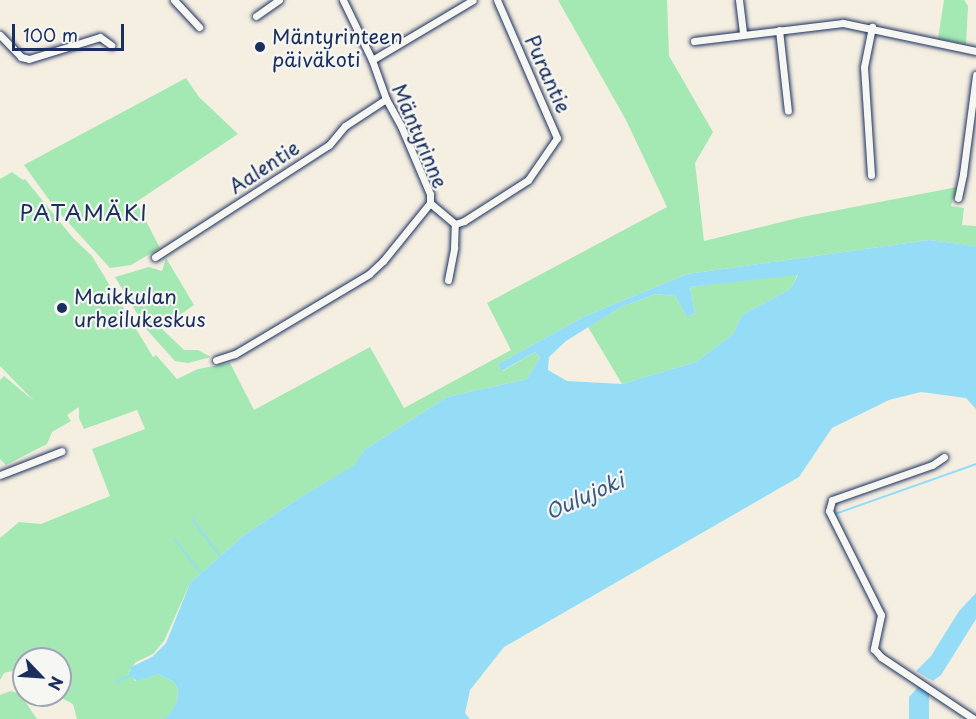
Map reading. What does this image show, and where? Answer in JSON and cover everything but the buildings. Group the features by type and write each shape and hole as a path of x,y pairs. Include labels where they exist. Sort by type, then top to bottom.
{"street":[{"path":"174,0 199,27"},
{"path":"256,16 279,0"},
{"name":"Mäntyrinne","path":"216,360 235,354 369,274 383,261 429,203 430,194 401,126 386,99 372,60 343,0"},
{"path":"372,60 473,0"},
{"name":"Purantie","path":"455,224 528,180 557,138 497,0"},
{"path":"739,0 743,34"},
{"path":"694,40 843,23 872,27 976,51"},
{"path":"871,175 864,67 872,27"},
{"path":"779,30 788,111"},
{"path":"0,35 21,57 29,59 100,37 111,45"},
{"path":"958,198 976,75"},
{"name":"Aalentie","path":"155,257 329,145 345,126 386,99"},
{"path":"429,203 455,224 454,248 448,280"},
{"path":"0,475 62,452"},
{"path":"944,457 932,465 829,503 828,511 881,615 874,649 881,657 971,716"}],"green space":[{"path":"558,0 667,0 669,56 713,132 695,163 704,241 802,217 957,187 951,206 964,208 962,225 976,226 976,246 929,240 687,274 585,316 498,364 503,371 535,352 540,357 527,379 447,397 364,450 356,465 299,498 244,535 190,583 164,641 153,654 136,662 129,671 135,681 158,674 174,682 178,690 177,701 171,714 164,719 77,719 72,703 72,647 12,647 12,671 4,673 0,680 0,538 19,522 41,524 110,496 92,449 145,429 137,410 84,429 79,418 79,407 67,415 71,421 52,432 47,444 6,465 0,459 0,380 4,376 34,401 0,366 0,179 12,172 23,180 25,179 73,238 92,256 153,357 156,355 177,379 198,369 230,363 254,410 370,347 404,408 511,350 487,303 667,207 626,120"},
{"path":"944,0 964,0 968,6 966,44 938,39"},
{"path":"186,78 199,97 238,134 136,202 160,248 131,265 110,268 55,208 24,165"},
{"path":"166,258 194,305 161,328 184,350 198,350 211,357 188,363 175,361 147,330 115,277 149,267 162,271"},
{"path":"798,274 790,289 742,315 733,334 696,362 622,384 588,327 621,307 656,294 675,296 687,317 695,313 690,287"},
{"path":"12,691 12,707 29,707 37,719 0,719 0,695"}],"water":[{"name":"Oulujoki","path":"929,240 976,246 976,409 966,398 921,392 889,400 832,428 799,477 504,647 470,690 465,713 470,719 164,719 171,713 177,701 178,690 174,682 158,674 137,681 129,675 131,667 152,657 166,643 190,583 244,535 299,498 355,465 364,450 447,397 527,379 540,357 535,352 502,371 498,364 585,316 687,274","holes":["798,275 790,289 742,315 733,334 696,362 622,384 567,381 548,370 549,357 566,341 621,307 656,294 675,296 687,317 695,313 690,287"]},
{"path":"976,593 976,619 941,675 933,681 916,671 931,656 959,611"},
{"path":"919,686 929,691 929,719 909,719 909,697"}],"waterway":[{"path":"835,514 976,464"},
{"path":"192,519 220,556"},
{"path":"175,540 201,573"},
{"path":"117,681 130,676"}],"place":[{"name":"Mäntyrinteen päiväkoti","path":"260,47"},
{"name":"Maikkulan urheilukeskus","path":"62,308"}],"district":[{"name":"PATAMÄKI","path":"84,212"}]}
